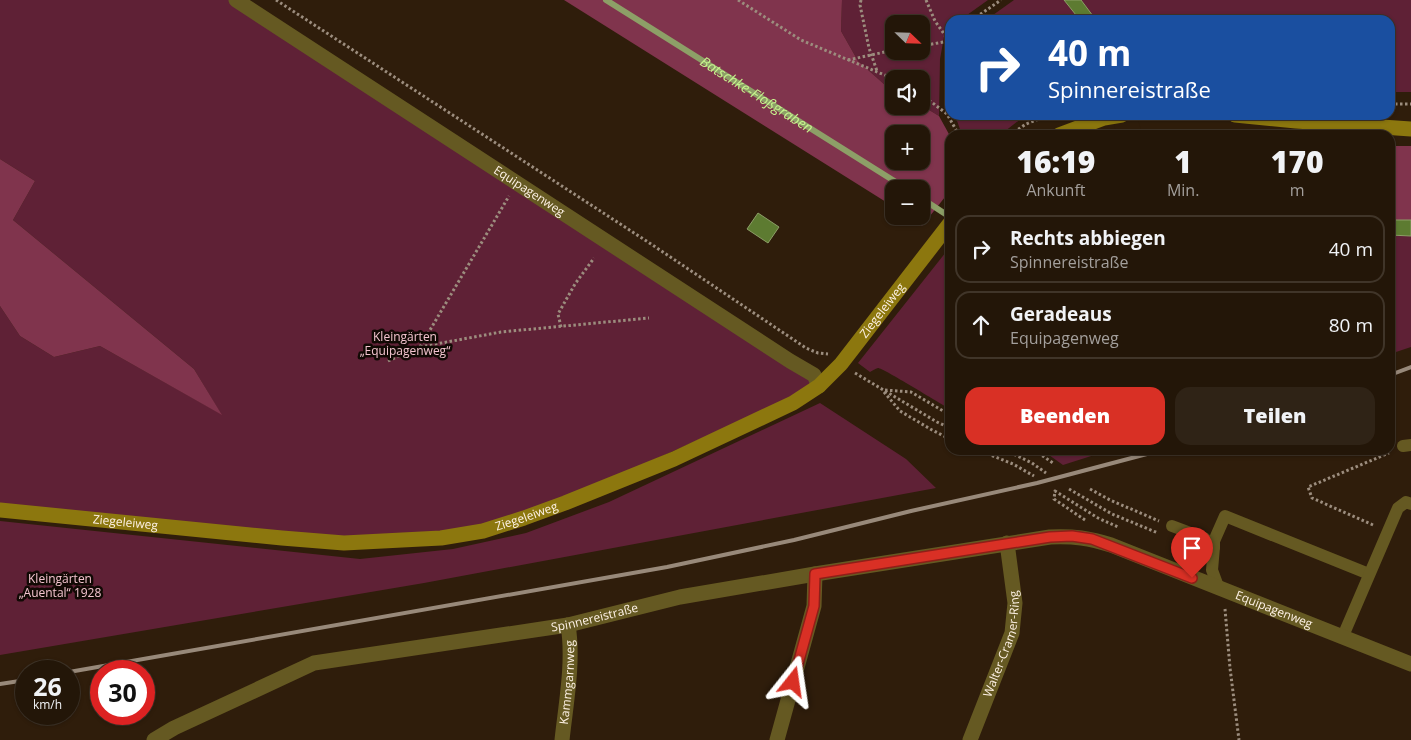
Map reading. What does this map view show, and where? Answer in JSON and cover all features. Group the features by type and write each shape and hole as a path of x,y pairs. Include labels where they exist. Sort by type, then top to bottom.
{"main road":[{"path":"1072,130 1099,120"},
{"path":"1293,120 1411,128"},
{"name":"Ziegeleiweg","path":"0,510 282,538 344,542 441,538 483,531 565,503 674,459 793,403 819,386 841,364 945,229"}],"street":[{"name":"Equipagenweg","path":"236,0 814,375 819,386"},
{"name":"Equipagenweg","path":"1050,537 1072,536 1092,539 1222,596 1343,636 1411,664"},
{"name":"Spinnereistraße","path":"154,740 174,728 314,663 568,624 680,597 1050,537"},
{"name":"Walter-Cramer-Ring","path":"970,740 1012,633 1015,603 1007,543"},
{"path":"777,740 814,606 815,574"},
{"name":"Kammgarnweg","path":"562,740 570,658 568,624"}],"lane":[{"path":"1343,636 1398,508 1406,502 1411,504"},
{"path":"1222,596 1212,570 1214,541 1225,516 1370,574"},
{"path":"1169,531 1204,538 1214,547"}],"path":[{"path":"276,0 651,244 806,348 818,353 827,354"},
{"path":"738,0 801,40 885,75"},
{"path":"860,0 871,54 877,72"},
{"path":"926,0 935,21 945,35"},
{"path":"979,15 1001,0"},
{"path":"930,44 945,41"},
{"path":"847,60 885,52"},
{"path":"930,101 945,113"},
{"path":"1395,104 1411,104"},
{"path":"1017,130 1036,120"},
{"path":"420,347 518,183"},
{"path":"561,327 558,314 575,284 594,258"},
{"path":"388,361 420,347 501,332 649,318"},
{"path":"852,371 945,426"},
{"path":"882,389 911,392 945,412"},
{"path":"882,389 900,411 945,436"},
{"path":"1395,451 1407,446"},
{"path":"990,455 1013,464 1034,476"},
{"path":"1016,455 1046,473"},
{"path":"1041,455 1053,463"},
{"path":"1385,455 1308,486 1312,498 1388,532"},
{"path":"1069,489 1102,510 1169,531"},
{"path":"1090,489 1169,531"},
{"path":"1075,513 1054,499 1055,491 1098,518 1126,530"},
{"path":"1222,596 1239,740"}],"green space":[{"name":"Kleingärten „Equipagenweg“","path":"0,0 236,0 819,386 524,518 401,541 0,510 0,306 20,336 54,357 100,346 221,414 194,369 13,220 35,181 0,159"},
{"path":"842,0 988,0 967,15 945,15 945,36 940,59 939,116 930,110 930,70 885,70 885,85 858,61 841,31"},
{"path":"1014,0 1064,0 1076,15 993,15"},
{"path":"1081,0 1411,0 1411,92 1395,92 1395,15 1092,15"},
{"path":"957,120 1019,120 1006,130 960,130"},
{"path":"1395,235 1411,236 1411,347 1395,352"},
{"path":"945,253 945,406 878,368 870,372 858,363"},
{"name":"Kleingärten „Auental“ 1928","path":"820,403 906,459 936,488 424,583 0,655 0,521 360,559 453,549 526,533 609,502"},
{"path":"1049,455 1094,455 1063,465"}],"shaded area":[{"path":"564,0 842,0 841,31 858,61 885,85 885,115 930,115 930,110 939,116 947,130 945,130 945,197 930,216 930,180 885,180 885,201"},
{"path":"1064,0 1081,0 1092,15 1076,15"},
{"path":"1115,120 1136,120 1140,130 1118,130"},
{"path":"1395,146 1411,146 1411,220 1395,220"},
{"path":"0,159 35,181 13,220 194,369 222,415 100,346 54,357 20,336 0,306"},
{"path":"758,213 779,227 768,243 747,229"},
{"path":"1395,220 1411,220 1411,236 1395,235"}],"pier":[{"path":"1113,120 1138,120 1141,129 1135,130 1115,130"}],"waterway":[{"name":"Batschke‐Floßgraben","path":"606,0 893,180"},
{"name":"Batschke‐Floßgraben","path":"930,204 945,214"}],"railway":[{"path":"1395,373 1411,367"},
{"path":"80,670 667,567 794,540 911,511 1037,483 1143,455"},
{"path":"0,684 15,682"}],"route":[{"path":"793,682 814,606 815,574 1050,537 1072,536 1092,539 1192,578"}]}
